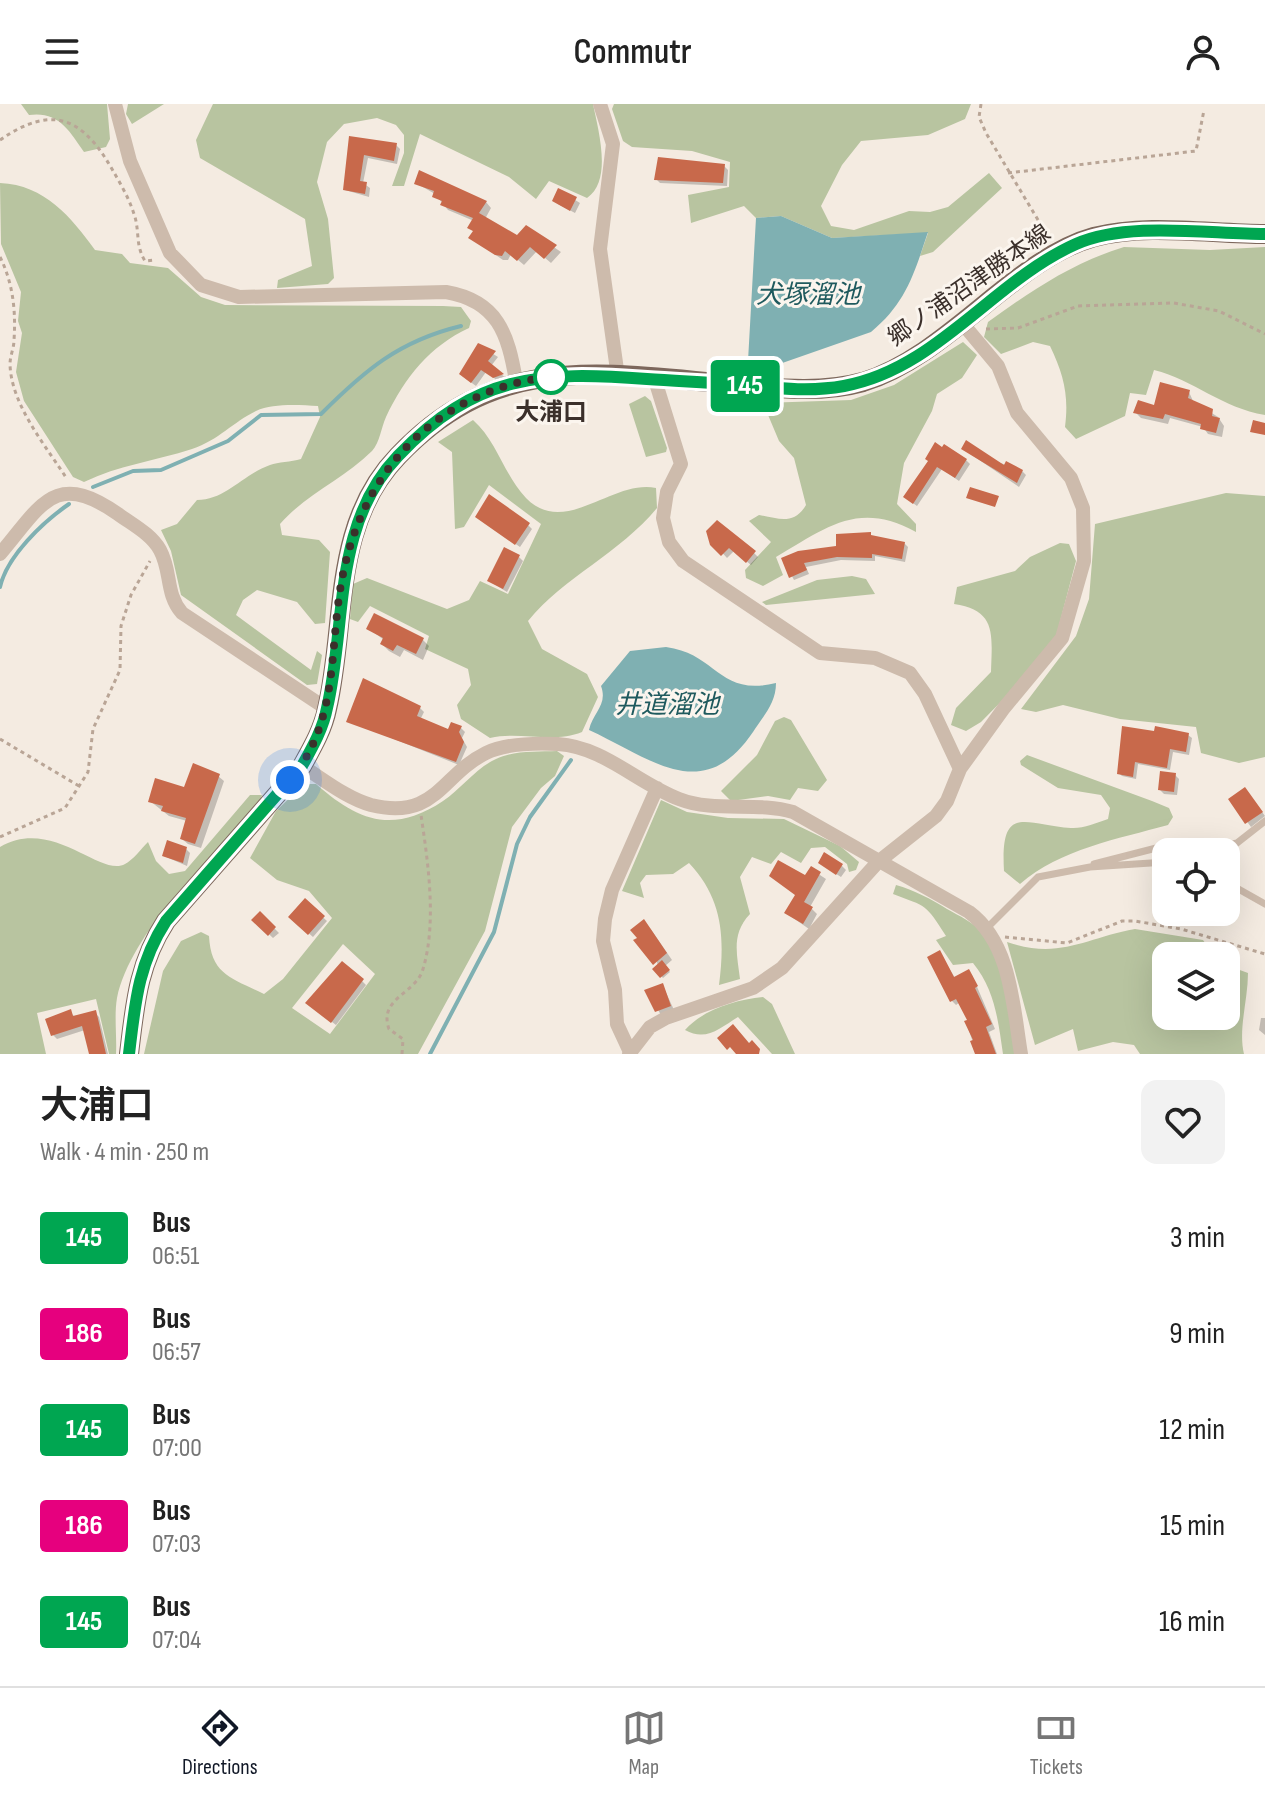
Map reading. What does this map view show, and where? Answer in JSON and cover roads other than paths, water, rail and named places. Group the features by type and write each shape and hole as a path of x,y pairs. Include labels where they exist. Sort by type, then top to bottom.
{"main road":[{"name":"郷ノ浦沼津勝本線","path":"129,1054 143,961 154,940 166,921 302,766 327,709 344,566 373,489 395,458 423,431 455,407 516,381 573,374 775,389 843,386 886,373 963,324 1059,253 1094,237 1126,231 1265,234"}],"street":[{"path":"115,104 130,161 170,253 201,285 239,297 446,292 465,295 492,314 504,332 516,381"},
{"path":"600,104 613,144 600,249 618,377"},
{"path":"657,788 612,890 605,919 603,941 615,990 617,1024 629,1053 650,1027 666,1018 768,980 878,862 936,816 947,801 960,769 1004,708 1062,638 1079,590 1086,542 1083,508 1071,478 1025,425 998,366 963,324"},
{"path":"655,380 681,464 663,507 665,530 674,551 683,561 820,653 875,658 910,673 925,694 960,769"},
{"path":"0,554 41,506 54,496 75,492 88,495 152,538 158,547 173,602 182,613 327,709"},
{"path":"302,766 369,804 404,807 427,802 485,753 515,746 558,744 596,753 657,788 703,806 768,807 793,812 969,912 991,934 1006,974 1021,1054"}],"lane":[{"path":"991,934 1038,877 1090,867 1168,845 1215,848 1237,843 1265,821"},
{"path":"1090,867 1152,863"},
{"path":"1240,890 1265,904"}],"water":[{"name":"犬塚溜池","path":"781,216 832,238 928,232 901,299 871,332 768,368 748,361 756,218"},
{"name":"井道溜池","path":"666,647 697,658 729,680 757,686 776,683 772,703 753,732 734,754 715,767 696,772 676,770 655,763 589,730 603,698 601,686 630,651"}],"waterway":[{"path":"93,487 133,471 161,470 228,441 261,415 321,414 384,359 419,340 461,326"},
{"path":"0,587 10,563 27,541 69,504"},
{"path":"430,1054 494,932 517,844 530,817 571,760"}],"place":[{"name":"大浦口","path":"551,377"}]}
